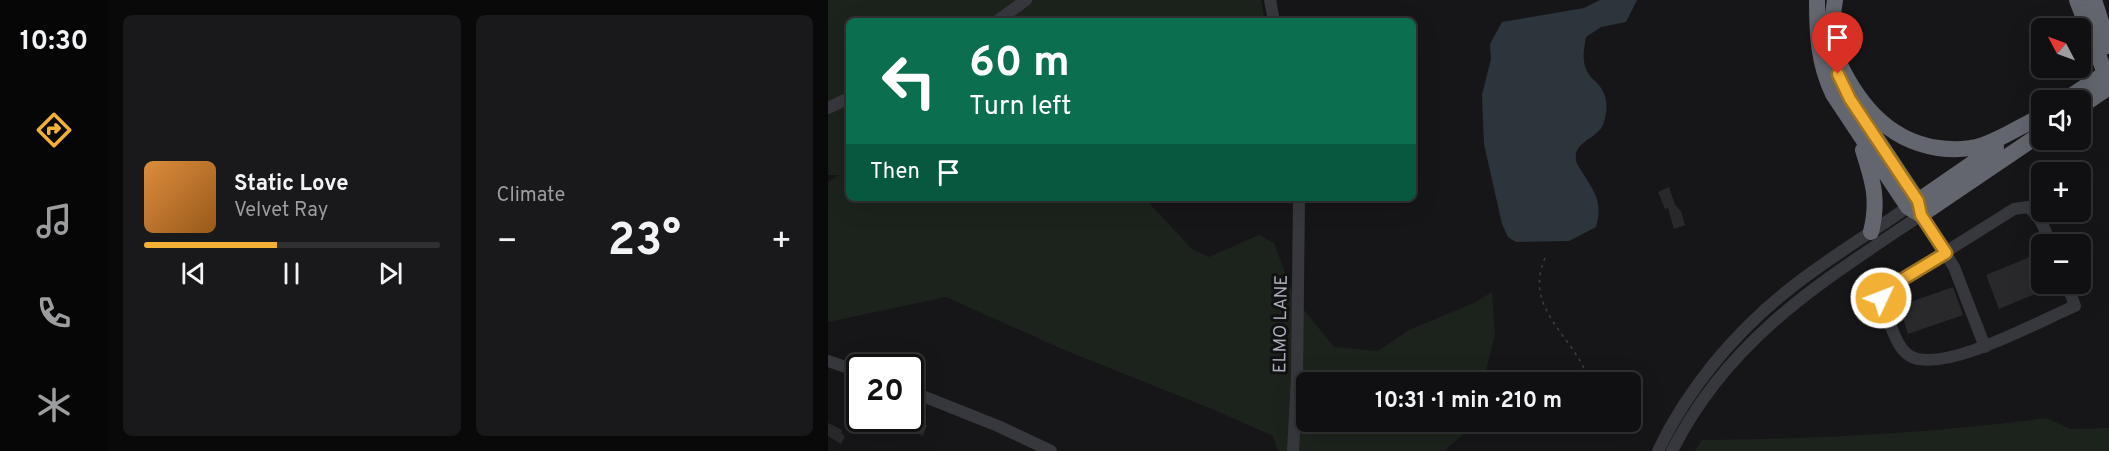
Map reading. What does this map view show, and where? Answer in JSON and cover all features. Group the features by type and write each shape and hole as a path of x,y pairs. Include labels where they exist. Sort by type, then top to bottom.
{"highway":[{"path":"1817,0 1817,34 1821,59 1830,87 1862,146 1875,189 1875,214 1871,232"},
{"path":"1835,0 1832,16 1838,74 1850,99 1916,208"},
{"path":"2077,0 2104,51"},
{"path":"2091,98 2109,86 2094,0"},
{"path":"1834,52 1848,82 1878,121 1900,135 1927,146 1953,150 1983,145 2031,121"},
{"path":"2080,90 2109,71"},
{"path":"1848,117 1916,208"},
{"path":"1916,208 2031,124"},
{"path":"1916,208 2031,140"}],"street":[{"path":"1001,18 1026,0"},
{"path":"1270,0 1273,18"},
{"path":"828,108 846,99"},
{"name":"ELMO LANE","path":"1293,451 1297,377 1299,201"},
{"path":"2046,234 2038,216 2028,207 2021,207 2005,214 1883,292 1881,298 1883,307 1900,345 1910,356 1927,360 1959,356 1985,347 2075,306 2071,294"},
{"path":"1658,451 1691,395 1742,332 1788,290 1871,232 1916,208"},
{"path":"1916,208 1960,279 1985,347"},
{"path":"1672,451 1708,394 1729,367 1769,324 1916,208"},
{"path":"828,361 846,367"},
{"path":"924,397 998,426 1051,451"}],"path":[{"path":"1545,258 1540,269 1538,284 1541,300 1550,317 1583,364 1586,372"}],"shaded area":[{"path":"828,0 1261,0 1264,18 846,18 846,201 1147,201 1192,249 1209,257 1259,235 1274,243 1295,299 1334,347 1378,351 1409,330 1474,303 1492,292 1495,335 1486,372 1296,372 1296,432 1466,432 1444,451 1278,451 1273,436 1067,351 946,297 828,322 828,182 839,175 828,175"},
{"path":"1600,0 1637,0 1626,22 1601,27 1586,37 1584,64 1603,92 1606,106 1602,128 1582,144 1576,153 1576,160 1598,204 1596,227 1569,241 1516,242 1508,237 1502,224 1484,144 1482,95 1491,59 1490,44 1502,22 1584,8"},
{"path":"2047,418 2070,429 2109,428 2109,451 1695,451 1702,440 1875,434 1961,428"}],"building":[{"path":"1669,187 1685,225 1674,229 1668,208 1665,209 1658,192"},
{"path":"2031,257 2031,294 2035,294 1999,309 1986,275"},
{"path":"1953,287 1963,315 1908,334 1899,306"},
{"path":"828,423 842,430 841,433 845,436 841,444 828,436"},
{"path":"924,424 927,425 923,436 914,432 924,432"}],"route":[{"path":"1838,74 1850,99 1918,201 1921,215 1946,253 1888,288 1883,292 1881,298"}]}
